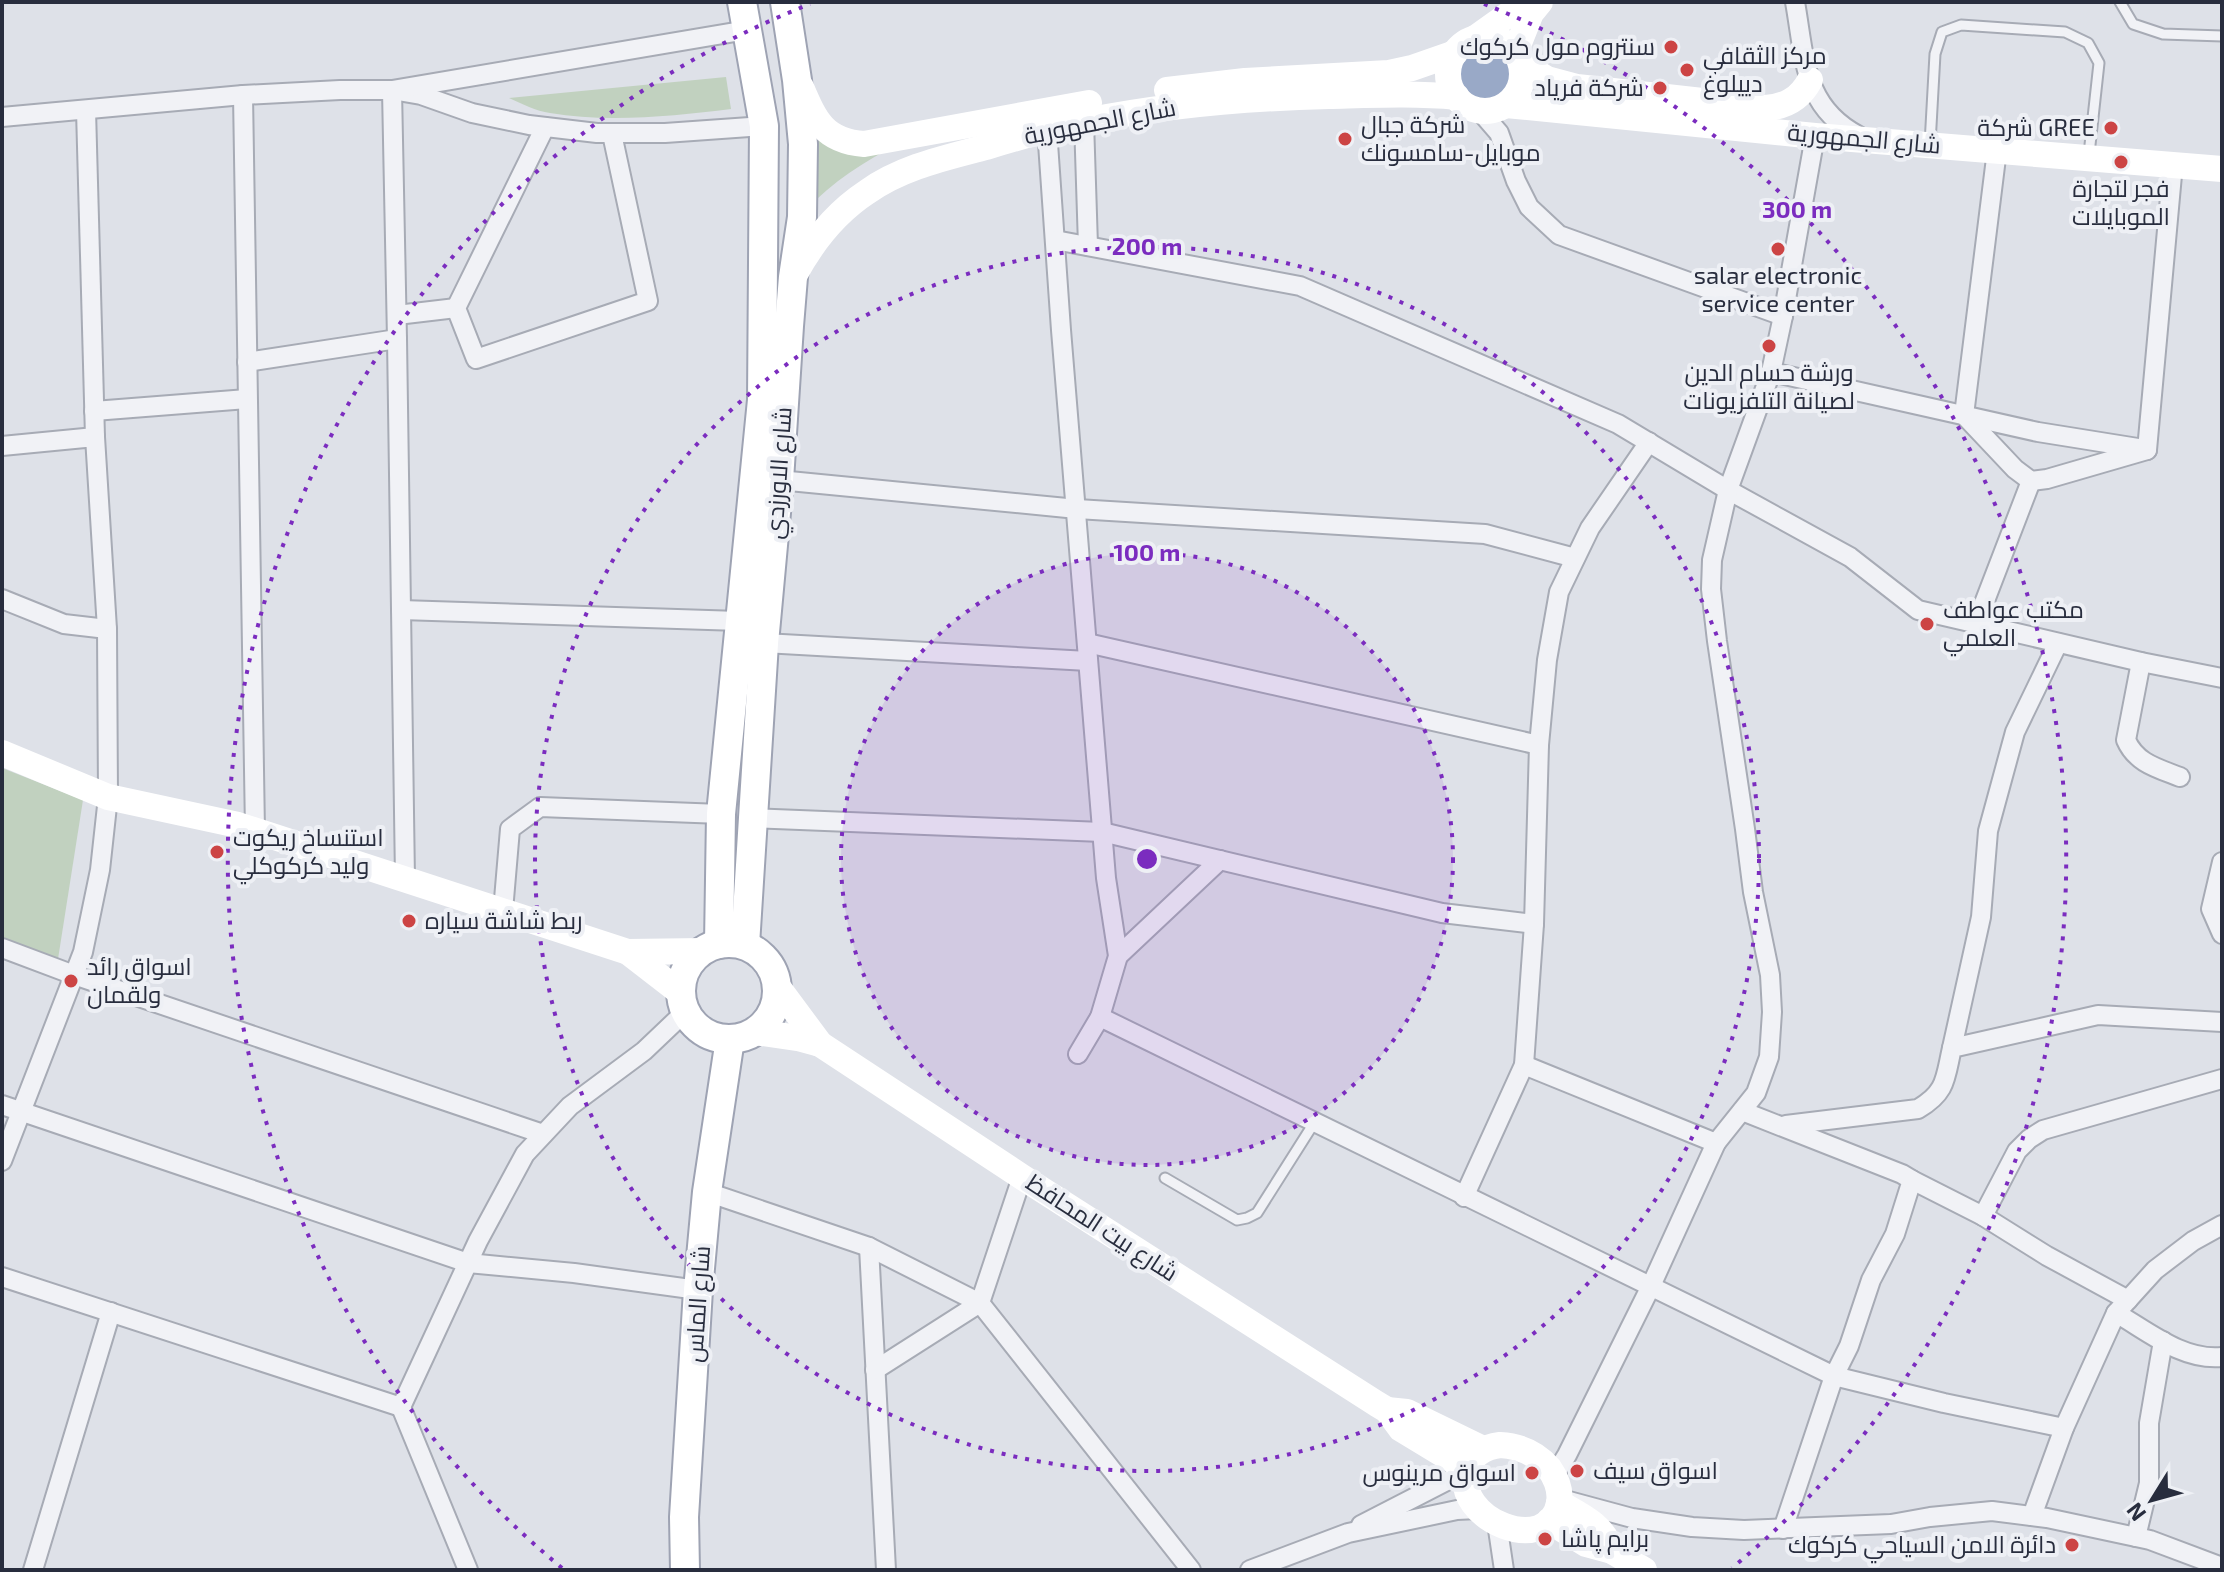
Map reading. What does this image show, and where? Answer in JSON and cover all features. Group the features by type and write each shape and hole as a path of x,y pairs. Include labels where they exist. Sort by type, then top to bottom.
{"main road":[{"name":"شارع الاورزدي","path":"722,947 721,814 762,400 764,126 742,2"},
{"name":"شارع الاورزدي","path":"722,947 752,818 793,277 802,217 803,144 785,2"},
{"path":"722,947 757,952 767,961 777,986 773,1012 765,1023 742,1036 708,1035 699,1029 683,1002 684,973 695,957 722,947"},
{"name":"شارع الماس","path":"685,1570 684,1517 707,1192 742,1036"}],"street":[{"name":"شارع الجمهورية","path":"797,80 819,124 839,140 864,144 1163,91 1256,80 1389,73 1423,65 1465,46 1526,2"},
{"path":"1540,2 1531,13 1518,58 1522,75 1515,97 1506,105 1489,111 1463,104 1451,87 1450,63 1465,46 1486,38 1507,45 1518,58 1533,73 1562,84 1765,108 1786,105 1796,99 1810,80"},
{"path":"1795,2 1810,80 1823,108 1833,120 1874,141"},
{"path":"2,117 243,95 392,90 747,30"},
{"path":"392,90 421,95 472,113 545,127 612,134 764,126"},
{"path":"392,90 405,879"},
{"name":"شارع الجمهورية","path":"793,277 825,228 867,192 890,178 916,167 1047,129 1164,108 1263,99 1383,94 1457,97"},
{"path":"243,95 255,831"},
{"name":"شارع الجمهورية","path":"1506,105 1815,136 2222,169"},
{"path":"2,1161 83,952 100,870 108,797 107,629 95,437 86,110"},
{"path":"1480,111 1499,133 1529,207 1559,235 1783,316"},
{"path":"1084,121 1088,246"},
{"path":"545,127 456,308 476,359 648,301 612,134"},
{"path":"1047,129 1102,832 1118,956 1100,1017 1078,1054"},
{"path":"1250,1570 1348,1533 1457,1510 1487,1516 1514,1529 1537,1528 1555,1500 1560,1468 1650,1288 1716,1143 1756,1093 1769,1057 1772,1012 1770,975 1753,892 1711,589 1712,560 1728,490 1771,372 1815,136"},
{"path":"1964,415 1997,150"},
{"path":"2147,450 2173,164"},
{"path":"1055,240 1300,286 1618,424 1728,490 1850,557 1918,610 2222,678"},
{"path":"397,315 456,308"},
{"path":"247,362 397,339"},
{"path":"1771,372 2038,432 2147,450"},
{"path":"94,411 247,399"},
{"path":"1964,415 2015,469 2031,481 2060,476 2147,450"},
{"path":"2,446 95,437"},
{"path":"1464,1197 1524,1065 1534,924 1539,745 1547,660 1559,592 1590,528 1649,442"},
{"path":"779,480 1077,509 1485,534 1575,558"},
{"path":"1976,624 2031,481"},
{"path":"2,599 64,624 107,629"},
{"path":"401,610 739,621"},
{"path":"764,643 1087,652 1539,745"},
{"path":"1781,1126 1918,1109 1937,1097 1943,1088 1981,917 1988,831 2015,732 2058,643"},
{"path":"2141,662 2126,740 2130,751 2143,762 2180,777"},
{"path":"2,753 108,797 255,831 628,952 722,947"},
{"path":"503,911 510,829 540,807 721,814"},
{"path":"752,818 1102,832 1442,913 1534,924"},
{"path":"1118,956 1220,860"},
{"path":"2222,862 2211,909 2222,934"},
{"path":"2,948 543,1134"},
{"path":"468,1570 401,1407 468,1263 525,1154 570,1106 644,1051 683,1002 628,952"},
{"name":"شارع بيت المحافظ","path":"777,986 820,1044"},
{"path":"1952,1048 2098,1015 2222,1022"},
{"path":"1100,1017 1834,1376 2064,1428"},
{"name":"شارع بيت المحافظ","path":"742,1036 798,1038 820,1044 1387,1410 1407,1412 1472,1463 1500,1445 1517,1447 1538,1458 1555,1500 1586,1544 1612,1551 1644,1570"},
{"path":"1524,1065 1716,1143"},
{"path":"1983,1216 2017,1151 2043,1130 2222,1079"},
{"path":"2,1105 468,1263 574,1273 698,1290"},
{"path":"1742,1111 1902,1174 1983,1216 2047,1256 2122,1306 2163,1341 2188,1355 2207,1359 2222,1357"},
{"path":"875,1370 980,1303 1022,1177"},
{"path":"1783,1529 1834,1376 1849,1346 1871,1280 1895,1234 1912,1180"},
{"path":"707,1192 869,1247 980,1303 1191,1570"},
{"path":"2032,1516 2064,1428 2122,1306 2155,1270 2193,1241 2222,1225"},
{"path":"869,1247 886,1570"},
{"path":"2,1277 401,1407"},
{"path":"33,1570 111,1312"},
{"path":"2136,1537 2149,1483 2149,1423 2163,1341"},
{"path":"1472,1463 1467,1488 1487,1516 1504,1570"},
{"path":"1348,1533 1472,1463"},
{"path":"1555,1500 1632,1518 1692,1527 1744,1530 1891,1524 1992,1511 2150,1540 2222,1567"}],"lane":[{"path":"2120,2 2133,24 2163,34 2222,36"},
{"path":"1930,145 1935,54 1942,32 1961,25 2065,32 2088,43 2099,63 2089,158"},
{"path":"1165,1178 1237,1220 1247,1218 1257,1213 1314,1123"}],"green space":[{"path":"726,77 731,109 687,114 594,118 540,111 509,98"},
{"path":"813,134 899,143 850,173 806,210"},
{"path":"2,768 83,800 58,959 2,937"}],"water":[{"path":"1484,47 1504,55 1512,75 1504,95 1484,103 1464,95 1456,75 1464,55"}],"place":[{"name":"سنتروم مول كركوك","path":"1671,47"},
{"name":"مركز الثقافي دييلوغ","path":"1687,70"},
{"name":"شركة فرياد","path":"1660,88"},
{"name":"شركة GREE","path":"2111,128"},
{"name":"شركة جبال موبايل-سامسونك","path":"1345,139"},
{"name":"فجر لتجارة الموبايلات","path":"2121,162"},
{"name":"salar electronic service center","path":"1778,249"},
{"name":"ورشة حسام الدين لصيانة التلفزيونات","path":"1769,346"},
{"name":"مكتب عواطف العلمي","path":"1927,624"},
{"name":"استنساخ ريكوت وليد كركوكلي","path":"217,852"},
{"name":"ربط شاشة سياره","path":"409,921"},
{"name":"اسواق رائد ولقمان","path":"71,981"},
{"name":"اسواق سيف","path":"1577,1471"},
{"name":"اسواق مرينوس","path":"1532,1473"},
{"name":"برایم پاشا","path":"1545,1539"},
{"name":"دائرة الامن السياحي كركوك","path":"2072,1545"}]}
